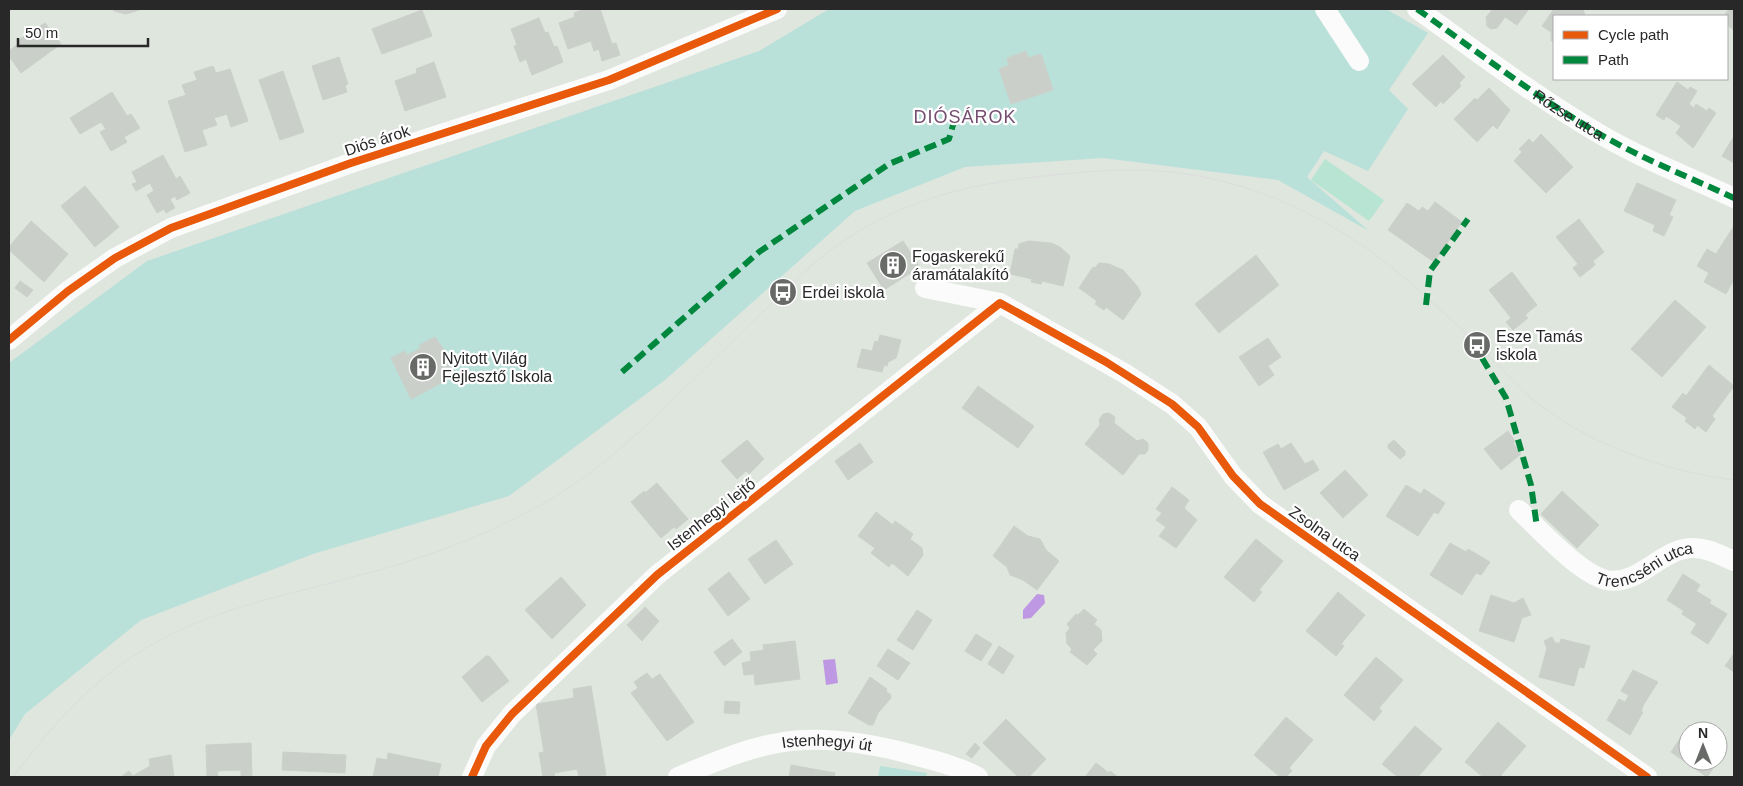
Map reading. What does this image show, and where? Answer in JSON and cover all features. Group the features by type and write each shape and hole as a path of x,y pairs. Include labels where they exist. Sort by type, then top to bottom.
{"street":[{"name":"Diós árok","path":"9,340 68,291 114,258 171,228 351,163 609,80 777,9"},
{"path":"1325,9 1359,61"},
{"name":"Rőzse utca","path":"1417,9 1541,97 1594,132 1734,198"},
{"name":"Zsolna utca","path":"925,288 1000,303 1106,362 1172,404 1198,428 1233,476 1260,504 1647,777"},
{"name":"Istenhegyi lejtő","path":"472,777 486,746 512,714 657,575 1000,303"},
{"name":"Trencséni utca","path":"1519,510 1580,566 1606,580 1630,578 1668,554 1691,548 1713,552 1734,561"},
{"name":"Istenhegyi út","path":"678,777 726,757 762,746 808,740 849,742 886,748 928,759 978,777"}],"shaded area":[{"path":"829,9 1386,9 1428,33 1389,90 1408,109 1368,171 1324,151 1307,177 1369,231 1278,180 1103,158 965,167 855,211 665,380 509,496 313,554 141,620 25,714 9,740 9,363 147,261 759,51"},
{"path":"1037,594 1044,595 1045,603 1031,618 1023,619 1023,610"},
{"path":"835,659 838,683 826,685 823,660"},
{"path":"880,766 927,773 926,777 878,777"}],"green space":[{"path":"1325,159 1384,200 1369,221 1311,180"}],"building":[{"path":"114,9 142,9 126,14 114,11"},
{"path":"585,9 600,9 612,44 616,43 620,55 602,61 599,49 594,51 591,41 568,49 559,23 575,17 574,13"},
{"path":"1493,9 1529,9 1517,25 1505,17 1497,28 1491,29 1487,26 1486,17"},
{"path":"1554,9 1583,9 1585,15 1553,15 1553,41 1551,41 1551,32 1542,26"},
{"path":"1729,9 1734,9 1734,30 1728,26 1728,15 1725,15"},
{"path":"422,10 432,36 382,54 372,29"},
{"path":"539,18 545,33 548,32 554,47 557,46 563,62 532,75 526,59 520,62 514,46 517,45 511,29"},
{"path":"45,23 61,44 21,73 9,56 9,51 19,43 17,41"},
{"path":"1026,51 1028,58 1041,54 1053,90 1011,104 999,69 1009,65 1007,58"},
{"path":"1443,55 1465,77 1459,83 1461,86 1443,104 1441,101 1436,107 1412,84"},
{"path":"339,57 348,84 345,85 347,92 323,100 312,66"},
{"path":"434,62 446,97 405,111 395,81 417,73 416,69"},
{"path":"213,66 216,73 230,69 248,121 231,127 227,114 214,118 217,125 202,130 207,145 185,152 168,101 186,95 182,85 197,80 194,72"},
{"path":"283,71 304,132 280,140 259,80"},
{"path":"1677,82 1688,90 1690,87 1697,91 1689,104 1694,108 1696,104 1707,111 1709,108 1716,113 1693,148 1676,133 1681,126 1666,116 1664,120 1656,115"},
{"path":"1489,88 1510,110 1497,129 1493,125 1477,142 1454,119 1475,98 1477,100"},
{"path":"112,92 127,116 131,114 140,128 124,137 127,142 111,151 100,132 106,129 101,122 80,134 70,118"},
{"path":"1541,134 1573,167 1546,193 1514,161 1522,152 1519,149 1529,139 1533,143"},
{"path":"1734,136 1734,163 1722,156"},
{"path":"163,155 176,179 180,176 190,193 177,200 175,196 170,199 175,208 166,213 164,209 157,213 147,195 154,191 150,183 136,191 132,184 137,182 132,172"},
{"path":"1637,183 1676,200 1669,215 1673,217 1664,236 1653,231 1655,225 1624,211"},
{"path":"85,186 119,227 95,247 61,206"},
{"path":"1435,202 1462,222 1434,262 1388,230 1407,203 1419,211 1422,207 1428,211"},
{"path":"1579,219 1604,252 1593,261 1595,265 1580,277 1573,268 1578,264 1556,237"},
{"path":"31,221 68,254 44,282 9,250 9,247"},
{"path":"1734,226 1734,279 1726,294 1704,282 1709,273 1697,266 1707,249 1716,254"},
{"name":"Fogaskerekű áramátalakító","path":"903,241 920,267 884,290 867,263"},
{"path":"1029,241 1051,243 1060,247 1070,256 1063,286 1042,281 1041,284 1031,282 1032,279 1010,274 1015,249 1018,249 1019,244"},
{"path":"1256,255 1279,285 1219,333 1195,304"},
{"path":"1099,263 1109,264 1123,270 1138,287 1141,294 1123,320 1106,307 1104,310 1095,304 1097,301 1079,288 1093,267 1095,268"},
{"path":"1512,272 1537,305 1525,315 1528,318 1513,330 1506,322 1511,318 1489,290"},
{"path":"20,281 33,290 27,297 15,288"},
{"path":"1675,300 1706,327 1662,377 1631,349"},
{"path":"880,335 901,340 896,358 888,362 887,366 884,365 882,372 857,367 862,349 872,351 875,341 878,342"},
{"name":"Nyitott Világ Fejlesztő Iskola","path":"435,337 451,360 448,362 453,372 443,377 445,381 411,399 391,358 405,351 407,355 421,348 419,345"},
{"path":"1268,338 1281,357 1268,366 1274,375 1259,386 1239,357"},
{"path":"1709,365 1734,386 1712,416 1715,419 1706,432 1697,425 1695,429 1685,421 1687,418 1672,407 1683,393 1686,396"},
{"path":"978,386 1034,426 1018,448 962,408"},
{"path":"1109,413 1115,417 1114,423 1137,441 1143,439 1148,443 1148,450 1145,454 1139,454 1123,475 1085,444 1100,425 1099,420 1103,414"},
{"path":"1508,431 1515,441 1513,443 1521,454 1501,470 1484,449"},
{"path":"747,440 764,459 749,474 746,471 737,479 721,461"},
{"path":"1394,440 1405,451 1405,455 1400,459 1388,448 1388,445"},
{"path":"860,443 873,462 848,480 835,461"},
{"path":"1291,443 1305,464 1313,460 1319,470 1284,490 1263,452 1278,444 1281,449"},
{"path":"1345,470 1368,495 1343,518 1320,493"},
{"path":"657,483 688,519 676,529 645,493"},
{"path":"1406,485 1421,494 1424,489 1445,503 1438,514 1434,512 1418,536 1386,516"},
{"path":"1172,487 1189,500 1184,508 1197,520 1176,548 1159,536 1166,527 1156,520 1162,513 1156,509"},
{"path":"644,491 674,527 661,538 631,502"},
{"path":"1562,491 1599,525 1577,548 1541,514"},
{"path":"876,512 893,525 895,521 913,534 910,539 922,548 923,555 908,576 892,563 889,567 871,553 875,548 858,536"},
{"path":"1014,526 1028,536 1040,539 1046,550 1059,561 1037,590 1023,580 1010,575 1007,567 993,556"},
{"path":"1256,539 1283,561 1259,590 1262,592 1254,602 1224,577"},
{"path":"776,540 793,564 765,584 748,559"},
{"path":"1450,543 1466,552 1468,549 1490,562 1481,575 1476,573 1462,595 1430,575"},
{"path":"729,572 750,599 728,616 708,589"},
{"path":"1683,574 1700,585 1684,611 1667,600"},
{"path":"561,577 586,605 552,639 525,610"},
{"path":"1696,591 1711,600 1697,624 1682,614"},
{"path":"1338,592 1365,615 1341,644 1344,646 1336,656 1306,631"},
{"path":"1491,595 1514,603 1523,598 1531,615 1522,618 1514,642 1479,631"},
{"path":"1709,603 1727,614 1708,644 1691,633"},
{"path":"645,607 659,621 642,641 627,625"},
{"path":"1084,609 1097,620 1094,624 1101,630 1102,641 1093,650 1097,654 1087,665 1070,652 1072,649 1067,644 1066,633 1070,628 1067,624 1076,614 1078,615"},
{"path":"917,610 932,620 913,650 897,640"},
{"path":"976,634 992,644 981,661 965,651"},
{"path":"1552,637 1555,643 1560,643 1561,639 1590,646 1584,668 1579,667 1574,686 1539,677 1547,648 1544,641"},
{"path":"732,639 742,652 724,666 714,652"},
{"path":"795,641 800,679 755,685 754,674 744,675 742,663 751,661 750,652 764,650 763,645"},
{"path":"999,646 1014,656 1003,674 988,664"},
{"path":"888,649 910,663 898,680 877,666"},
{"path":"1734,653 1734,672 1725,666"},
{"path":"486,656 489,656 509,681 482,702 462,677"},
{"path":"1376,657 1403,680 1379,708 1382,711 1374,721 1344,695"},
{"path":"1633,670 1658,682 1644,704 1621,691"},
{"path":"647,673 652,679 660,674 694,722 667,741 631,693 638,688 634,682"},
{"path":"870,677 887,689 886,692 890,694 891,698 878,713 873,725 869,725 848,713"},
{"path":"591,686 606,775 579,777 577,769 554,773 555,777 543,777 539,753 544,752 536,704 574,698 573,689"},
{"path":"1629,695 1644,704 1641,711 1643,712 1630,735 1607,720 1619,699 1625,702"},
{"path":"725,701 740,702 739,714 724,713"},
{"path":"1286,717 1313,740 1289,768 1292,771 1286,777 1280,777 1254,755"},
{"path":"1006,719 1046,759 1029,777 1018,777 983,743"},
{"path":"1498,722 1526,746 1501,775 1503,777 1483,777 1465,762"},
{"path":"1415,726 1442,749 1418,777 1398,777 1382,764"},
{"path":"1678,742 1678,757 1671,752"},
{"path":"251,743 252,777 241,777 241,770 217,771 218,777 207,777 206,745"},
{"path":"975,743 980,748 972,758 966,754"},
{"path":"283,752 346,755 345,773 282,770"},
{"path":"388,753 441,764 438,777 373,777 377,758 387,760"},
{"path":"171,755 174,777 121,777 129,771 133,776 150,766 149,759"},
{"path":"1096,763 1109,773 1110,771 1118,777 1085,777"},
{"path":"791,765 835,773 834,777 789,777"},
{"path":"1698,771 1711,771 1707,777"}],"tram line":[{"path":"13,777 45,736 81,698 120,665 141,651 164,638 211,617 259,602 380,570 426,555 494,529 537,507 579,481 618,451 804,272 831,250 859,231 887,216 916,204 977,186 1010,180 1102,171 1159,171 1193,175 1226,182 1259,192 1291,205 1322,220 1351,238 1406,279 1477,344 1526,393 1561,420 1608,445 1632,455 1683,470 1734,480"}],"marked path":[{"path":"1417,9 1526,87 1593,130 1645,158 1734,198"},
{"path":"622,372 759,252 889,164 949,139 955,118"},
{"path":"1426,305 1430,271 1468,219"},
{"path":"1482,358 1506,398 1531,485 1537,527"}],"cycle path":[{"path":"9,340 68,291 115,258 171,228 351,163 609,80 777,9"},
{"path":"472,777 486,746 512,714 657,575 1000,303 1106,362 1172,404 1198,427 1233,476 1260,504 1647,777"}],"place":[{"name":"Fogaskerekű áramátalakító","path":"893,265"},
{"name":"Erdei iskola","path":"783,292"},
{"name":"Esze Tamás iskola","path":"1477,345"},
{"name":"Nyitott Világ Fejlesztő Iskola","path":"423,367"}],"district":[{"name":"DIÓSÁROK","path":"965,117"}]}
